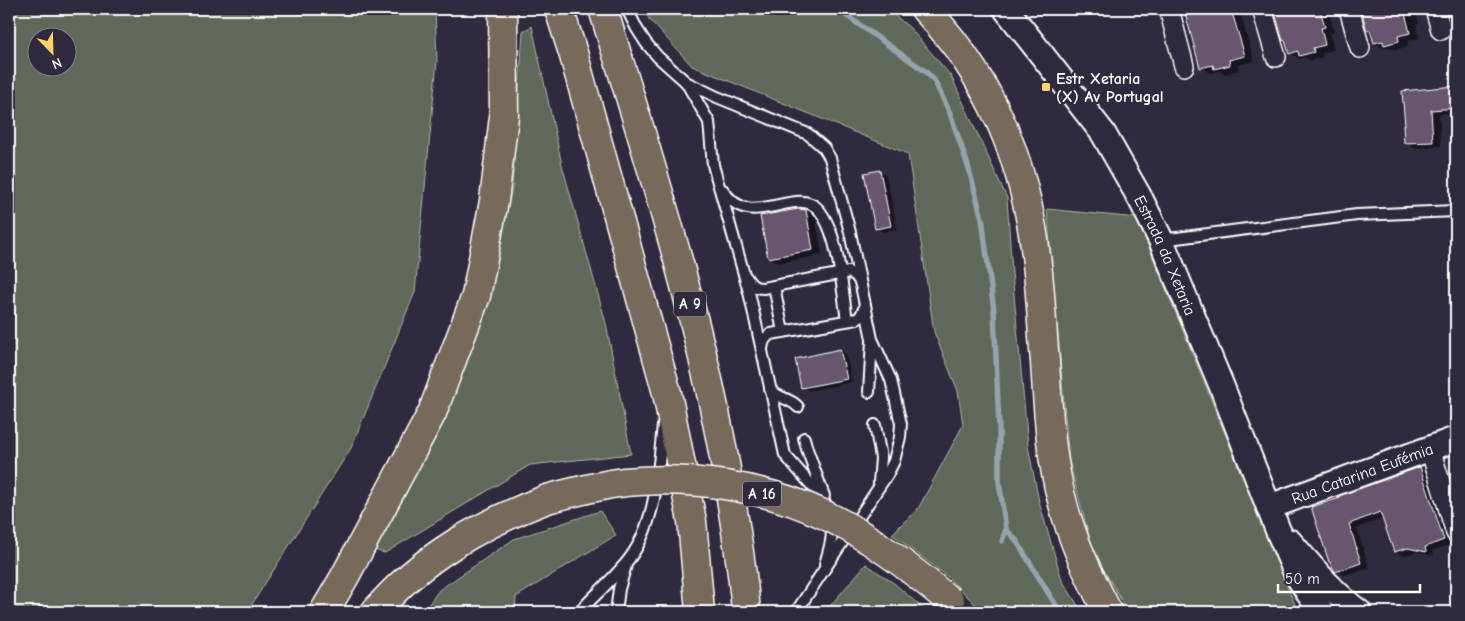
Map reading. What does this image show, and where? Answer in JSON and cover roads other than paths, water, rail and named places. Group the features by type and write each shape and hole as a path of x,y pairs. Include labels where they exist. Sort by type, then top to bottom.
{"highway":[{"path":"324,612 432,413 476,296 494,201 504,116 503,9"},
{"path":"559,9 574,56 667,392 692,521 700,612"},
{"name":"A 9","path":"603,9 663,206 707,371 736,528 746,612"},
{"path":"925,9 956,45 978,78 1013,148 1024,187 1037,263 1049,425 1062,503 1089,578 1108,612"},
{"name":"A 16","path":"375,612 408,578 439,554 473,532 509,514 547,499 584,489 625,482 659,481 707,482 746,489 785,500 824,515 858,533 892,555 956,607"}],"street":[{"name":"Estrada da Xetaria","path":"1006,9 1103,133 1141,200 1161,240 1297,575 1320,612"},
{"path":"1169,9 1184,66"},
{"path":"1262,9 1276,57"},
{"path":"1349,9 1360,48"},
{"path":"1436,9 1441,30"},
{"name":"Rua Catarina Eufémia","path":"1273,518 1430,449 1456,440"},
{"path":"1430,449 1456,532"},
{"name":"Estrada da Xetaria","path":"1273,518 1321,577 1359,612"}],"lane":[{"path":"627,9 646,43 658,57 686,82 717,97 808,134 824,148 833,168 850,232 872,339 891,380 901,424 900,437 894,461 878,489 820,579 796,612"},
{"path":"686,82 709,122 711,154 744,274 785,455 820,495 829,509"},
{"path":"720,184 730,199 752,209 802,200 814,205 824,218 829,229 840,274 847,320"},
{"path":"1161,240 1356,215 1456,211"},
{"path":"744,274 751,285 756,288 840,274 853,274 860,282"},
{"path":"774,286 783,332"},
{"path":"762,349 763,341 766,337 860,316 865,306"},
{"path":"869,392 872,339"},
{"path":"770,390 778,396 793,402 798,407"},
{"path":"616,612 619,589 627,562 643,534 657,489 667,392"},
{"path":"875,425 881,458 878,489"},
{"path":"804,438 829,509 832,529 831,543 820,579"},
{"path":"579,612 627,562"}],"waterway":[{"path":"837,9 925,71 934,80 950,113 968,166 982,218 994,311 999,428 999,482 1006,529 1002,541"},
{"path":"1006,529 1016,540 1060,612"}],"place":[{"name":"Estr Xetaria (X) Av Portugal","path":"1046,87"}]}
